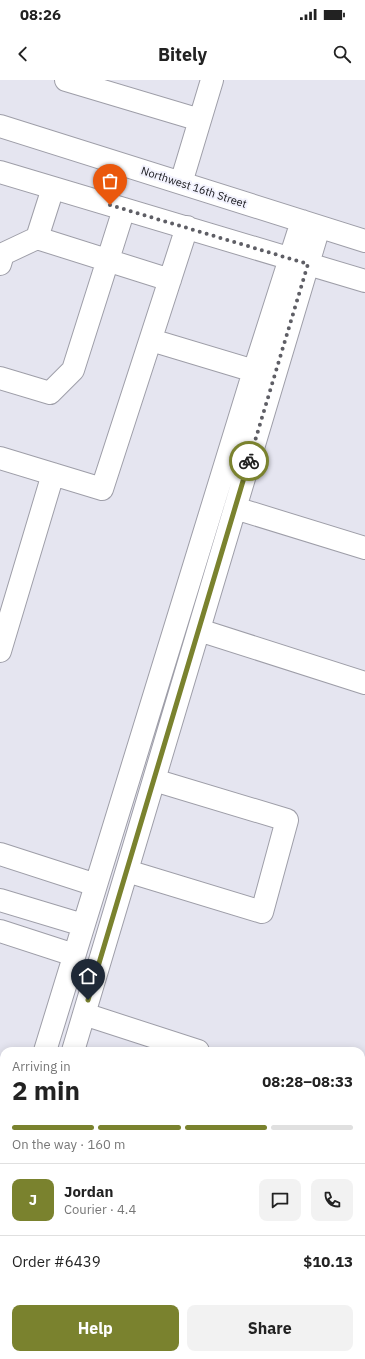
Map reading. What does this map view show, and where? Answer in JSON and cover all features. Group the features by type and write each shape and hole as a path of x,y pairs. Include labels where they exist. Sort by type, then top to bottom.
{"street":[{"path":"66,80 200,120"},
{"path":"181,183 212,80"},
{"name":"Northwest 16th Street","path":"0,126 365,241"},
{"path":"0,172 365,281"},
{"path":"37,238 52,188"},
{"path":"0,378 50,393 73,370 124,209"},
{"path":"74,1047 235,508 310,224"},
{"path":"0,458 102,489 187,227"},
{"path":"0,264 3,254 37,238 170,280"},
{"path":"46,1047 254,372 299,261"},
{"path":"151,340 254,372"},
{"path":"0,651 53,474"},
{"path":"235,508 365,548"},
{"path":"198,630 365,683"},
{"path":"127,871 262,912 287,820 154,780"},
{"path":"0,854 96,885"},
{"path":"0,900 83,925"},
{"path":"0,931 74,955"},
{"path":"84,1014 186,1047"}],"way so far":[{"path":"110,205 308,264 249,461"}],"route":[{"path":"88,1000 249,461"}]}
